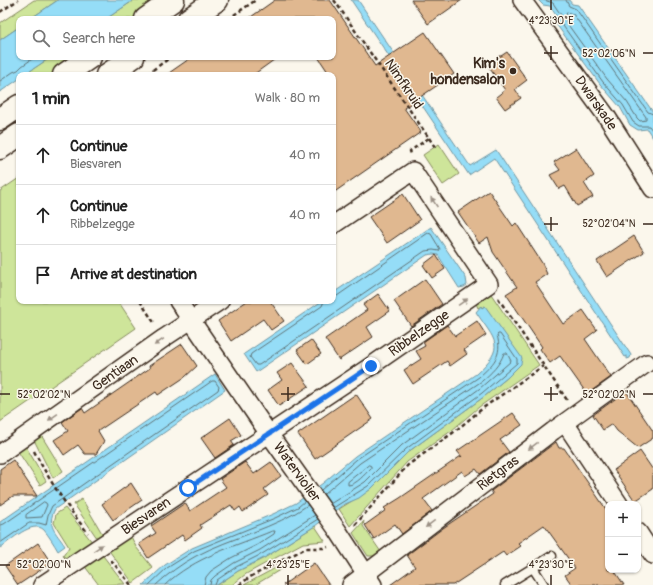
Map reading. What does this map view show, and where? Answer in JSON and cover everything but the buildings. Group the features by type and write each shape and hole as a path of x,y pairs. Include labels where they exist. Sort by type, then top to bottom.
{"main road":[{"path":"150,16 174,0"},
{"path":"193,16 217,0"},
{"path":"68,72 86,60"},
{"path":"111,72 129,60"},
{"path":"0,119 16,108"},
{"path":"0,148 16,137"}],"street":[{"name":"Dwarskade","path":"522,0 608,117 653,189"},
{"path":"336,223 413,171 489,284"},
{"name":"Ribbelzegge","path":"269,434 489,284"},
{"name":"Waterviolier","path":"180,304 269,434 341,535 369,579"},
{"path":"191,320 215,304"},
{"name":"Gentiaan","path":"0,454 191,320"},
{"name":"Rietgras","path":"351,585 369,579 571,419 647,363"},
{"path":"571,419 617,501"},
{"name":"Biesvaren","path":"42,585 269,434"},
{"path":"641,536 653,554"}],"lane":[{"path":"505,585 552,556"},
{"path":"532,568 544,585"}],"path":[{"path":"0,12 18,0"},
{"path":"232,16 256,0"},
{"name":"Nimfkruid","path":"334,0 435,147"},
{"path":"148,72 166,60"},
{"path":"413,171 420,167 410,151 429,138"},
{"path":"489,284 543,366 571,419"},
{"path":"142,304 164,338"},
{"path":"239,585 250,577 306,548 325,548 341,535 408,465 454,432 483,408 543,366"},
{"path":"26,436 47,477 71,511"}],"green space":[{"path":"34,0 58,0 34,16 16,16 16,29 0,40 0,23"},
{"path":"134,0 164,0 141,16 110,16"},
{"path":"46,60 77,60 59,72 28,72"},
{"path":"439,144 459,174 443,185 423,155"},
{"path":"16,180 16,304 120,304 136,328 0,422 0,191"},
{"path":"489,291 539,365 479,407 451,431 407,462 350,526 339,509 371,489 408,452 485,396 508,377 485,306 478,308 475,301"},
{"path":"41,435 63,471 53,478 34,440"},
{"path":"25,445 46,481 40,485 17,450"},
{"path":"82,499 103,535 97,538 74,504"},
{"path":"65,508 93,543 67,559 63,556 69,547 54,523 56,514"},
{"path":"364,521 363,526 381,552 375,556 368,556 353,533"},
{"path":"315,526 325,541 303,543 246,574 232,585 217,585 238,571 264,558"},
{"path":"129,532 136,547 153,568 133,583 107,548"},
{"path":"100,552 125,584 99,585 83,564"},
{"path":"281,565 283,568 255,585 244,585"}],"water":[{"path":"58,0 134,0 110,16 34,16"},
{"path":"351,0 358,0 470,166 496,150 631,355 630,358 627,359 627,356 625,357 494,158 469,175"},
{"path":"538,0 569,0 572,4 578,5 653,112 653,138 647,129 638,130 630,125 620,107 600,84 556,24 557,17 550,6 543,5"},
{"path":"16,29 16,60 46,60 28,72 16,72 16,81 0,92 0,40"},
{"path":"431,227 466,278 467,285 459,288 438,255 427,255 256,372 244,354 318,304 336,304 336,291"},
{"path":"481,306 482,308 485,306 522,358 521,364 485,396 408,452 371,489 359,498 343,505 315,526 217,585 143,585 165,565 192,548 296,503 355,456 476,374 492,357 495,350 493,337 476,312"},
{"path":"215,374 225,390 55,509 52,515 53,529 65,546 58,551 44,530 39,527 34,527 15,536 0,548 0,522"}],"place":[{"name":"Kim's hondensalon","path":"513,71"}],"route":[{"path":"188,488 371,366"}]}
